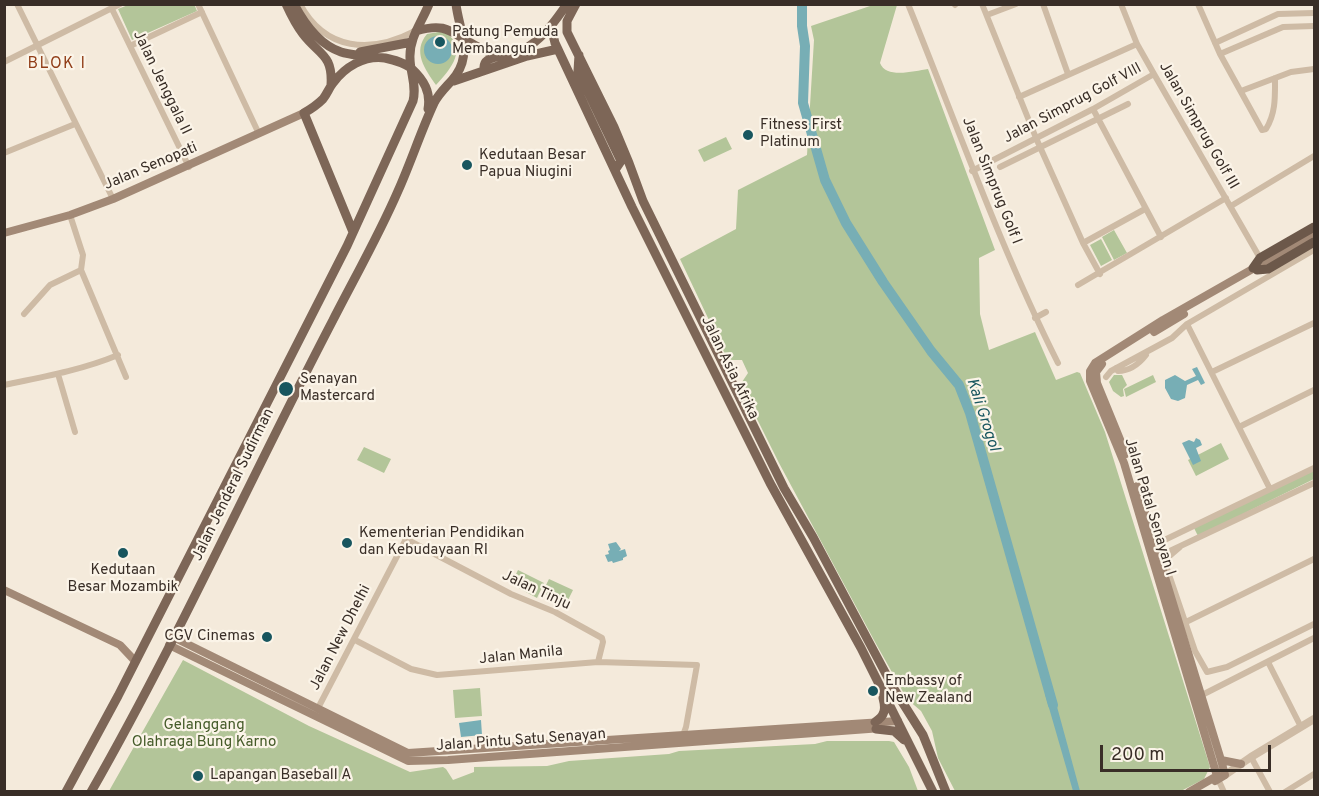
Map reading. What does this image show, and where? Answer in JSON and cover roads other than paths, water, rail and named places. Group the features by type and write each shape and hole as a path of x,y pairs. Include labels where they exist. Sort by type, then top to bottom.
{"highway":[{"path":"1314,227 1260,265 1268,269 1314,242"}],"main road":[{"path":"286,4 301,32 327,57 331,71 331,85"},
{"path":"352,54 411,42 429,4"},
{"path":"454,81 463,60 463,38 456,4"},
{"path":"484,69 486,60 527,47 540,40 567,4"},
{"name":"Jalan Asia Afrika","path":"576,4 566,25 574,45 630,163 643,201 770,483 861,648 934,792"},
{"path":"294,5 312,30 338,51 400,62 412,70 427,87 430,100 427,122"},
{"path":"416,31 442,27 485,51 507,54"},
{"name":"Jalan Asia Afrika","path":"551,27 558,49 632,207 725,383 813,537 894,689 923,735 945,792"},
{"path":"540,40 544,44 544,51"},
{"name":"Jalan Jenderal Sudirman","path":"66,792 142,648 353,232 411,108 415,92 410,57 411,42"},
{"path":"454,81 484,69 558,49"},
{"path":"579,55 578,71 621,161 615,170"},
{"path":"353,232 304,113 323,99 331,85 350,66 376,58"},
{"name":"Jalan Jenderal Sudirman","path":"91,792 125,732 379,232 398,192 435,100 454,81"},
{"name":"Jalan Senopati","path":"4,233 70,215 114,199 304,113"},
{"name":"Jalan Patal Senayan I","path":"1223,775 1152,546 1124,463 1090,375 1095,363 1314,234"},
{"name":"Jalan Patal Senayan I","path":"1155,558 1202,695 1221,760 1223,775"},
{"path":"4,590 123,647 142,648"},
{"name":"Jalan Pintu Satu Senayan","path":"171,641 316,712 400,759 415,762 686,736 700,737 900,723"},
{"path":"861,648 867,650 870,644"},
{"path":"123,647 135,661"},
{"path":"894,689 904,714 900,723 913,728 939,774"},
{"path":"882,690 885,710 876,725 894,731 904,739 928,792"},
{"path":"1221,760 1241,764"},
{"path":"1189,792 1223,775"},
{"path":"1196,792 1223,775"},
{"path":"934,792 936,785 945,792"}],"street":[{"path":"17,4 114,199"},
{"path":"4,62 120,4"},
{"path":"198,4 259,135"},
{"path":"300,4 317,30 326,36 350,44 366,45 388,41 403,38 416,31"},
{"name":"Jalan Simprug Golf I","path":"908,4 972,171 1035,318 1058,363"},
{"path":"982,4 1036,138 1083,243 1100,274"},
{"path":"987,15 1016,4"},
{"path":"1043,4 1068,74"},
{"name":"Jalan Simprug Golf III","path":"1121,4 1137,44 1231,206 1260,265"},
{"path":"1198,4 1220,54 1261,129 1266,129 1275,107 1275,78"},
{"name":"Jalan Jenggala II","path":"112,9 189,167"},
{"path":"130,46 202,12"},
{"path":"1215,43 1278,14 1314,13"},
{"path":"1263,21 1266,33"},
{"path":"1220,54 1266,33 1287,27 1314,26"},
{"path":"1019,97 1137,44"},
{"path":"1241,91 1291,72 1314,69"},
{"name":"Jalan Simprug Golf VIII","path":"972,171 1093,109 1154,74"},
{"path":"1000,167 1128,104"},
{"path":"1093,109 1161,237"},
{"path":"4,153 75,124"},
{"path":"1231,206 1314,156"},
{"path":"1078,285 1226,198"},
{"path":"1083,243 1145,209"},
{"path":"70,215 83,255 81,270 126,377"},
{"path":"1106,377 1116,368 1169,340 1187,324 1314,250"},
{"path":"24,314 50,285 81,270"},
{"path":"1035,318 1046,312"},
{"path":"1212,372 1314,323"},
{"path":"1161,324 1169,340"},
{"path":"1187,324 1270,489"},
{"path":"4,385 58,374 118,355"},
{"path":"58,374 75,432"},
{"path":"1239,427 1314,390"},
{"path":"1152,546 1314,468"},
{"path":"1155,558 1314,483"},
{"path":"1189,528 1194,540"},
{"name":"Jalan New Dhelhi","path":"316,712 406,539"},
{"name":"Jalan Tinju","path":"406,539 511,594 555,612 602,638 598,662"},
{"path":"1180,547 1166,559 1165,563 1184,623 1202,666 1209,673 1227,667 1314,624"},
{"path":"1184,623 1314,560"},
{"path":"1202,695 1314,638"},
{"name":"Jalan Manila","path":"355,640 411,669 437,675 598,662 697,665 686,736"},
{"path":"1268,662 1301,727"},
{"path":"1224,792 1223,775 1314,719"},
{"path":"1251,757 1270,792"},
{"path":"1285,792 1314,774"}],"water":[{"path":"438,36 448,40 452,50 448,60 438,64 428,60 424,50 428,40"},
{"path":"1197,367 1205,383 1201,385 1198,380 1187,385 1185,398 1178,401 1171,399 1165,388 1165,380 1175,375 1185,381 1196,376 1192,369"},
{"path":"1196,438 1202,445 1196,448 1201,461 1193,465 1182,443 1189,440 1194,442"},
{"path":"616,542 621,549 619,551 625,549 627,556 623,560 608,562 605,555 609,554 608,544"},
{"path":"1053,692 1080,791 1073,791 1045,694"},
{"path":"481,720 482,735 461,737 459,723"}],"waterway":[{"name":"Kali Grogol","path":"802,4 805,46 803,103 825,180 846,223 883,282 931,351 959,385 970,413 1053,705"}],"place":[{"name":"Patung Pemuda Membangun","path":"440,42"},
{"name":"Fitness First Platinum","path":"748,135"},
{"name":"Kedutaan Besar Papua Niugini","path":"467,165"},
{"name":"Senayan Mastercard","path":"286,389"},
{"name":"Kementerian Pendidikan dan Kebudayaan RI","path":"347,543"},
{"name":"Kedutaan Besar Mozambik","path":"123,553"},
{"name":"CGV Cinemas","path":"267,637"},
{"name":"Embassy of New Zealand","path":"873,691"},
{"name":"Lapangan Baseball A","path":"198,776"}],"district":[{"name":"BLOK I","path":"57,65"}],"park label":[{"name":"Gelanggang Olahraga Bung Karno","path":"204,734"}]}
